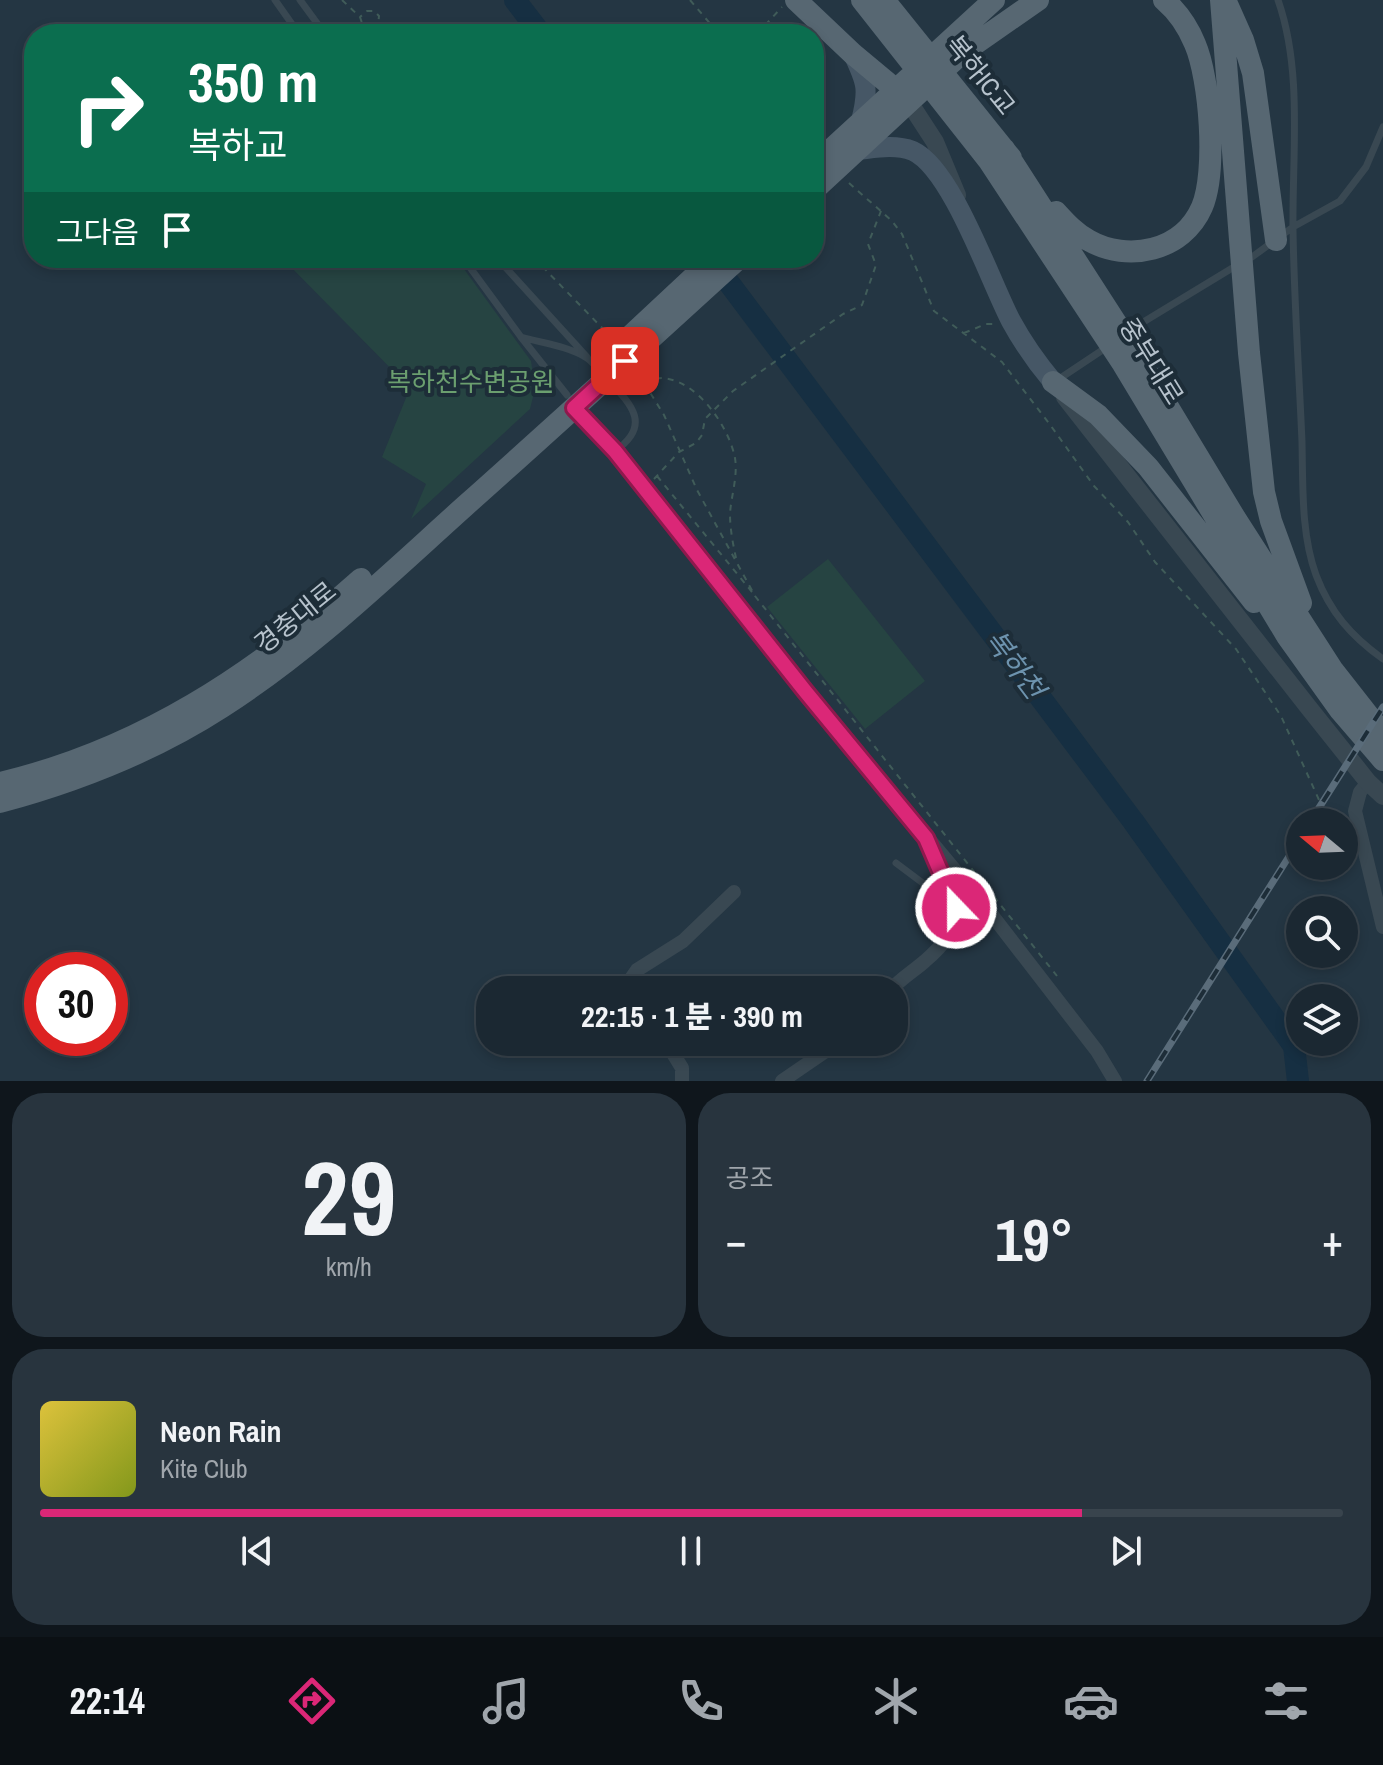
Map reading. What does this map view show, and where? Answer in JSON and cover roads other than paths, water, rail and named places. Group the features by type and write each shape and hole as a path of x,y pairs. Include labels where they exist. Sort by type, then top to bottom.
{"main road":[{"path":"796,0 821,24"},
{"name":"중부대로","path":"862,0 997,155 1136,354 1235,518 1332,669 1383,734"},
{"name":"복하IC교","path":"884,0 997,155"},
{"path":"956,46 983,0"},
{"path":"956,46 994,0"},
{"path":"824,179 902,95 956,46 1019,0"},
{"path":"956,46 1038,0"},
{"path":"997,155 1073,231 1098,246 1150,251 1178,236 1201,211 1209,180 1210,158 1206,94 1197,47 1180,15 1164,0"},
{"path":"1223,0 1243,40 1253,73 1284,234"},
{"path":"1223,0 1249,353 1264,492 1299,598 1332,669"},
{"path":"824,27 902,95"},
{"path":"850,149 867,98 866,82 853,54"},
{"path":"861,121 902,95"},
{"path":"824,161 850,149 897,147 915,152 934,167 975,243 1012,323 1032,356 1053,382 1098,415 1148,467 1243,590 1287,636"},
{"name":"중부대로","path":"997,155 1287,636 1340,710 1383,760"},
{"path":"573,399 704,268"},
{"path":"573,399 727,268"},
{"name":"경충대로","path":"0,783 68,762 147,729 195,705 254,666 328,608 573,399"},
{"name":"경충대로","path":"0,802 69,781 129,757 222,708 295,656 340,618 573,399"}],"street":[{"path":"902,95 947,167 975,243"},
{"path":"1053,382 1368,782 1383,796"},
{"path":"573,399 805,691 1004,930 1097,1051 1115,1081"},
{"path":"1368,782 1360,792 1355,811 1383,927"},
{"path":"907,976 941,947 949,935 956,908 926,838"},
{"path":"633,976 637,970 683,941 734,892"},
{"path":"675,1056 682,1068 682,1081"},
{"path":"782,1081 819,1056"}],"lane":[{"path":"275,0 292,24"},
{"path":"300,0 318,24"},
{"path":"1278,0 1291,56 1295,167 1284,234 1310,554 1325,594 1343,625 1383,659"},
{"path":"1252,257 1340,201 1366,167 1383,127"},
{"path":"1145,321 1234,267"},
{"path":"470,268 521,337 573,399"},
{"path":"506,268 628,401 636,421 632,439 615,451"},
{"path":"521,337 588,359"},
{"path":"1053,382 1101,351"},
{"path":"896,863 956,908 974,908 1004,930"}],"waterway":[{"name":"복하천","path":"515,0 533,24"},
{"name":"복하천","path":"718,268 1133,821 1294,1046 1298,1081"}],"railway":[{"path":"1319,808 1383,707"},
{"path":"1147,1081 1286,861"}],"park label":[{"name":"복하천수변공원","path":"471,381"}]}
